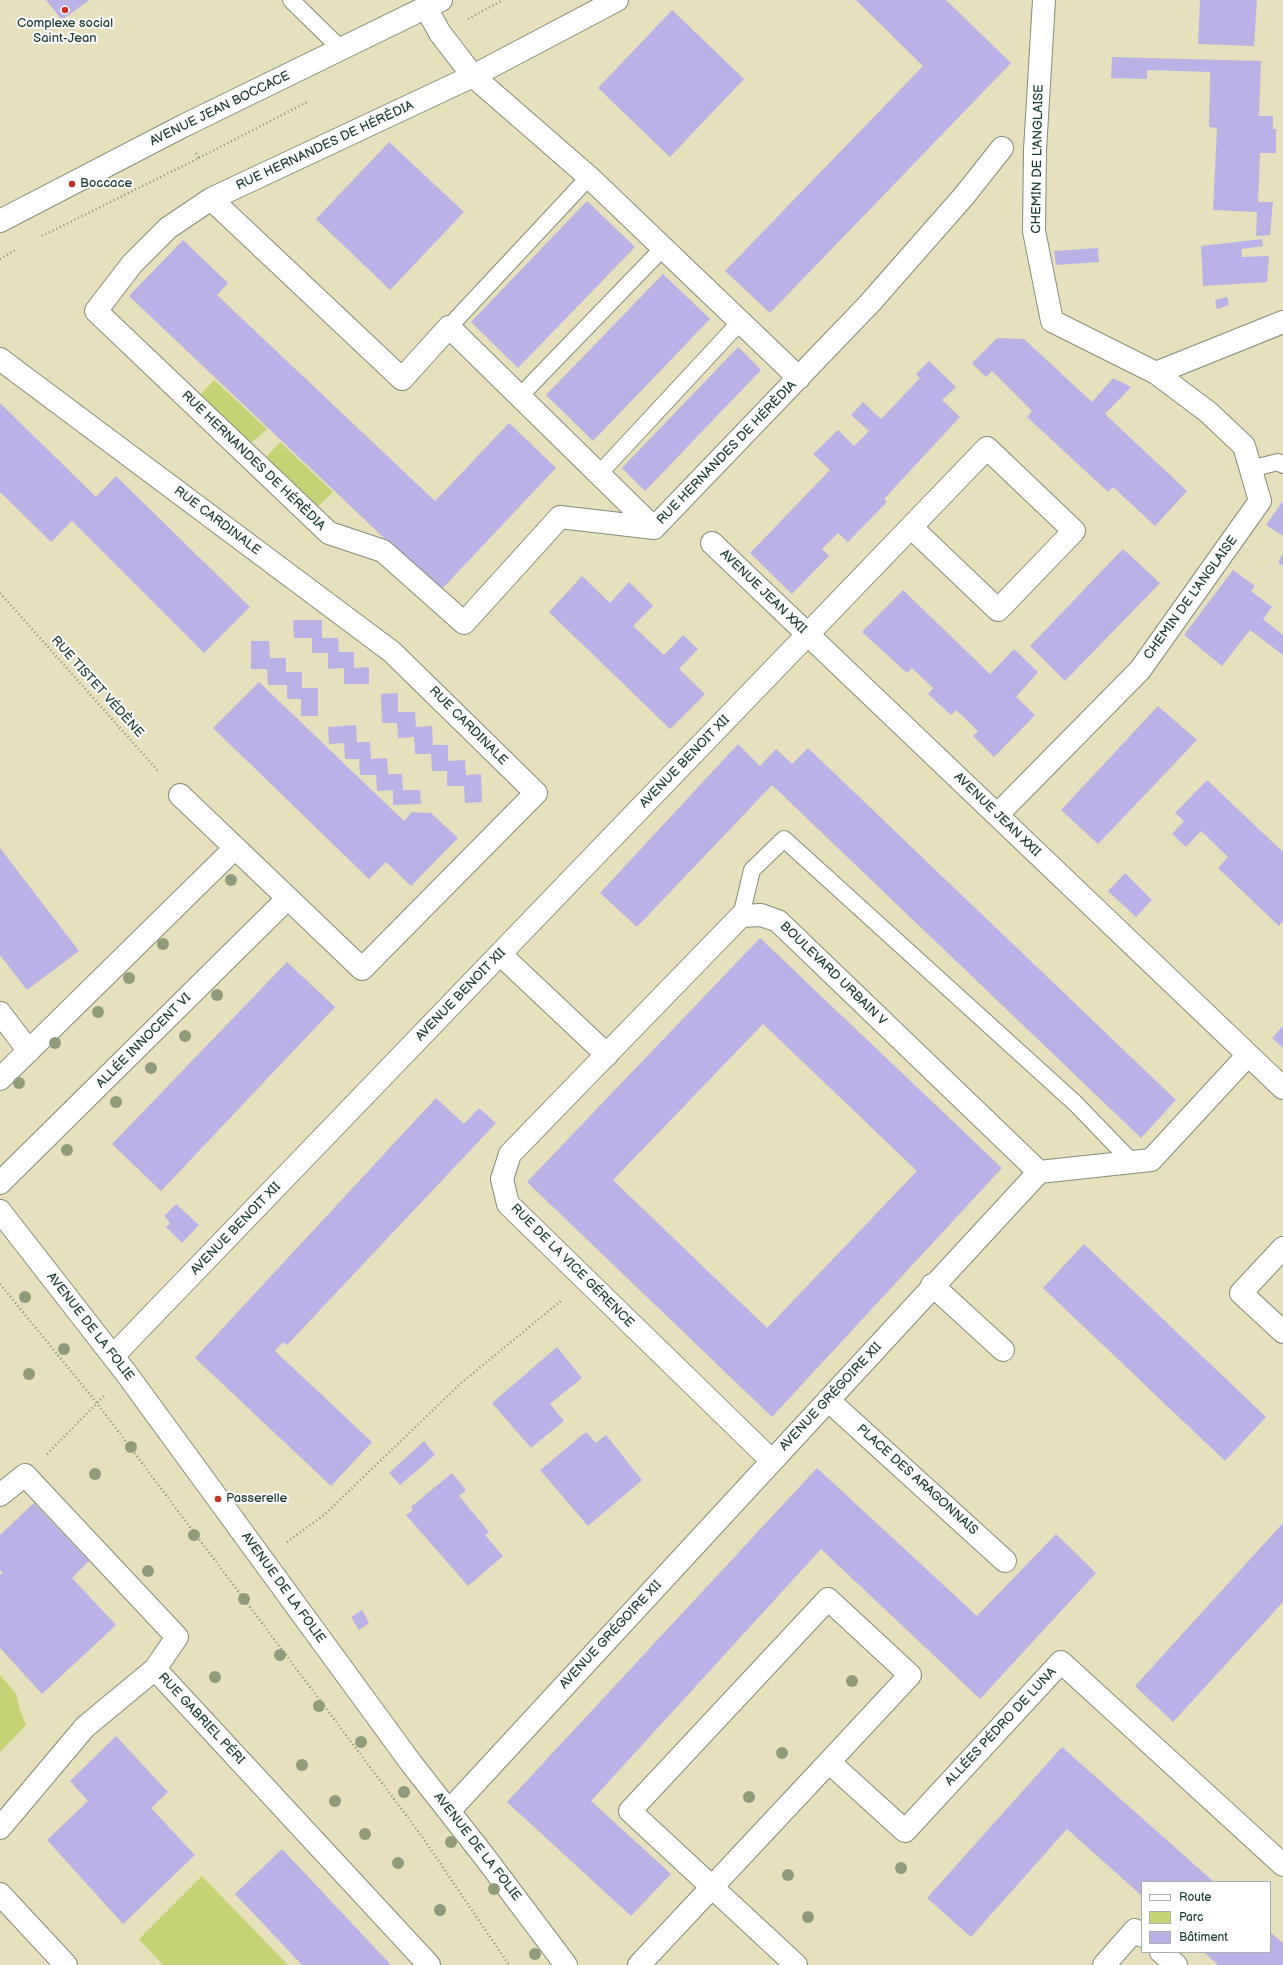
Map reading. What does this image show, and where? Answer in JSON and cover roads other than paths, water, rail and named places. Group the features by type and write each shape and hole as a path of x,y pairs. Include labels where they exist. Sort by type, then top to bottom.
{"street":[{"name":"RUE HERNANDES DE HÉRÈDIA","path":"617,0 473,76 211,199 168,228 132,264 96,311 329,533 383,551 464,623 560,517 654,528 881,291 964,196 1002,148"},
{"name":"CHEMIN DE L'ANGLAISE","path":"996,814 1140,670 1260,501 1244,446 1208,412 1156,373 1052,321 1034,231 1035,150 1044,0"},
{"name":"AVENUE JEAN BOCCACE","path":"0,221 183,126 433,4"},
{"path":"433,4 440,33 473,76 589,178 799,378"},
{"path":"211,199 402,379 449,327 654,528"},
{"path":"1156,373 1283,322"},
{"name":"RUE CARDINALE","path":"0,359 392,652 536,793 362,969 180,795"},
{"name":"AVENUE BENOIT XII","path":"113,1356 987,448 1074,531 998,610 911,527"},
{"name":"AVENUE JEAN XXII","path":"712,543 1283,1088"},
{"path":"0,1079 235,848"},
{"name":"ALLÉE INNOCENT VI","path":"0,1183 288,898"},
{"name":"BOULEVARD URBAIN V","path":"741,916 761,915 778,921 1039,1172"},
{"path":"500,954 607,1055 741,916"},
{"path":"0,1013 29,1051"},
{"name":"RUE DE LA VICE GÉRENCE","path":"607,1055 510,1154 502,1178 508,1204 772,1461"},
{"path":"1039,1172 1151,1160 1248,1055"},
{"name":"AVENUE GRÉGOIRE XII","path":"449,1810 772,1461 932,1285 1039,1172"},
{"name":"AVENUE DE LA FOLIE","path":"0,1211 126,1373 262,1561 407,1757 566,1965"},
{"path":"1283,1248 1241,1293 1283,1332"},
{"path":"932,1285 1003,1350"},
{"name":"PLACE DES ARAGONNAIS","path":"828,1400 1005,1560"},
{"name":"RUE GABRIEL PÉRI","path":"0,1495 25,1475 177,1637 155,1669 428,1965"},
{"path":"639,1965 711,1888 829,1762 910,1675 828,1599 630,1811 711,1888 796,1965"},
{"name":"ALLÉES PÉDRO DE LUNA","path":"829,1762 905,1831 1061,1662 1283,1865"},
{"path":"0,1828 85,1728 155,1669"},
{"path":"0,1894 66,1965"},
{"path":"1104,1965 1136,1930 1141,1935"},
{"path":"1162,1953 1176,1965"}],"lane":[{"path":"290,0 340,49"},
{"path":"449,327 589,178"},
{"path":"520,396 663,248"},
{"path":"599,474 740,322"},
{"path":"1250,469 1278,462 1283,465"},
{"path":"741,916 752,870 784,839 1075,1103 1132,1162"}],"place":[{"name":"Complexe social Saint-Jean","path":"65,10"},
{"name":"Boccace","path":"72,184"},
{"name":"Passerelle","path":"218,1499"}]}
